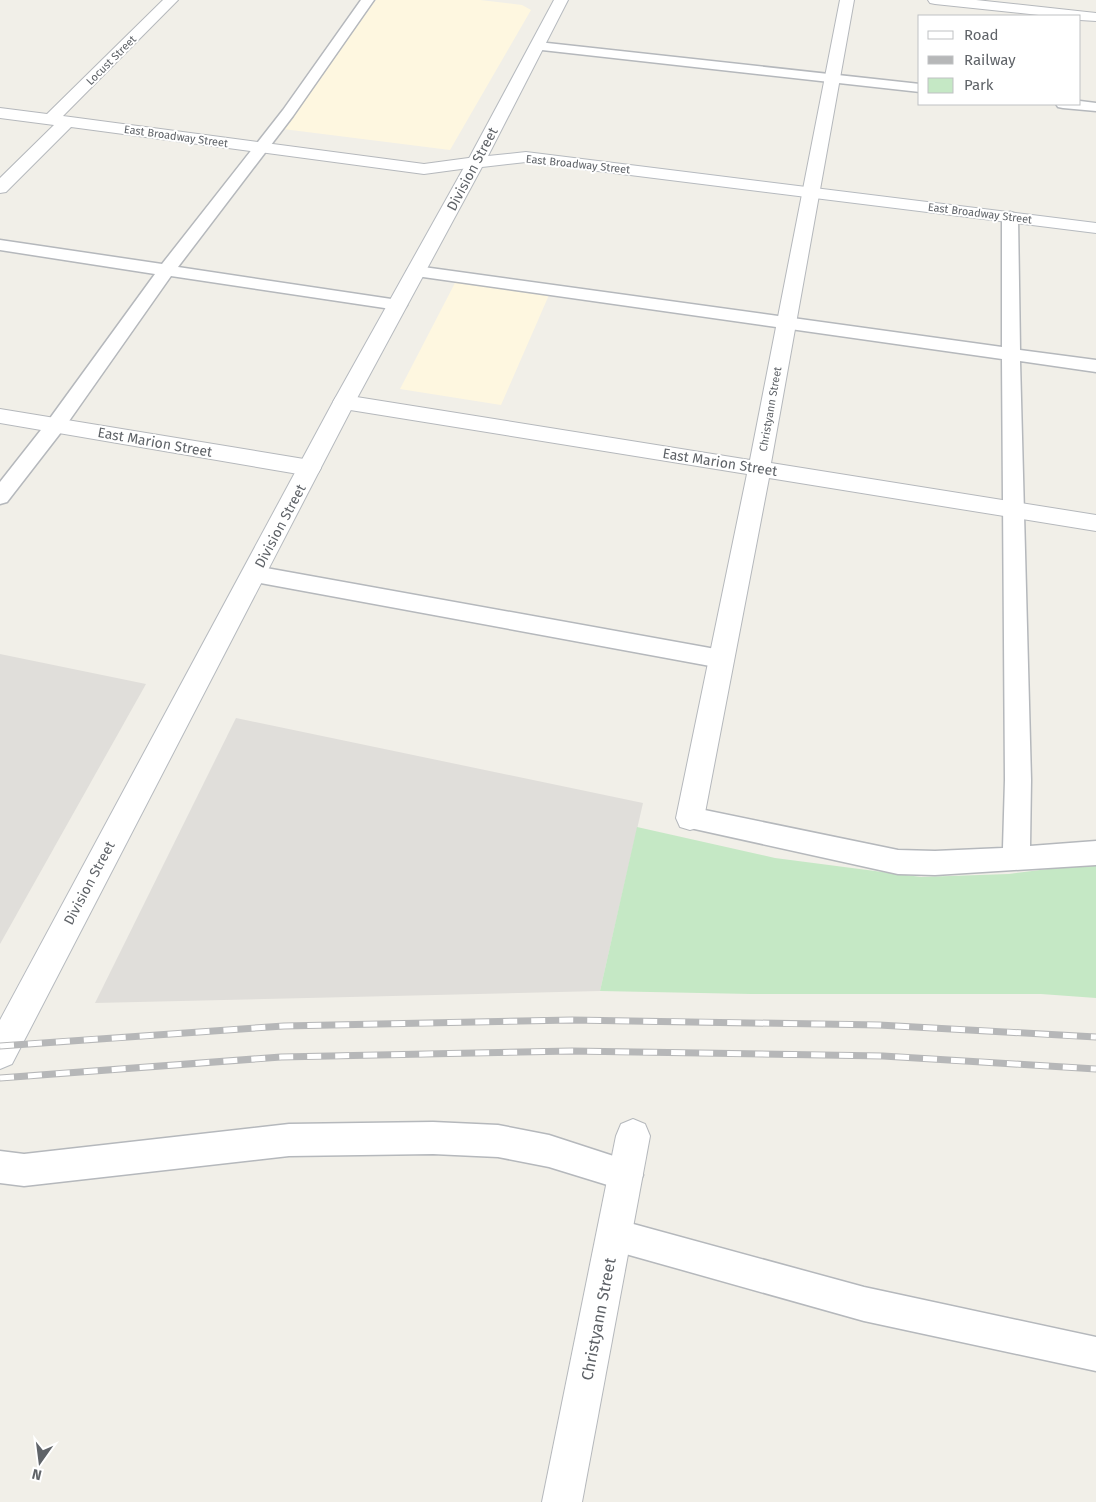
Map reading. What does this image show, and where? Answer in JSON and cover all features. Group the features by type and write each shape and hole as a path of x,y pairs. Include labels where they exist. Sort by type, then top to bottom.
{"street":[{"name":"Locust Street","path":"0,188 58,121 171,0"},
{"name":"Division Street","path":"0,1053 255,574 344,402 476,162 561,0"},
{"name":"Christyann Street","path":"690,818 759,469 847,0"},
{"path":"935,0 1077,15"},
{"path":"1081,15 1096,17"},
{"name":"East Broadway Street","path":"0,113 424,169 526,157 1096,228"},
{"name":"East Marion Street","path":"344,402 1096,523"},
{"name":"East Marion Street","path":"0,416 310,468"},
{"name":"Christyann Street","path":"562,1502 627,1175 633,1136"}],"lane":[{"path":"0,497 55,426 167,269 262,148 368,0"},
{"path":"538,46 918,88"},
{"path":"1071,105 1096,108"},
{"path":"1010,217 1012,509 1018,780 1016,859"},
{"path":"0,245 398,305"},
{"path":"416,271 1096,366"},
{"path":"255,574 721,660"},
{"path":"690,818 898,862 936,863 1096,853"},
{"path":"0,1167 24,1170 289,1140 433,1138 498,1141 550,1151 627,1175"},
{"path":"615,1235 864,1304 1096,1354"}],"shaded area":[{"path":"376,0 480,0 522,5 531,10 450,150 283,129"},
{"path":"456,281 549,295 501,405 400,389"},
{"path":"0,654 146,684 0,944"},
{"path":"236,718 643,803 600,991 95,1003"}],"green space":[{"path":"637,827 775,858 921,877 1009,874 1096,863 1096,998 1041,994 751,994 600,991"}],"railway":[{"path":"0,1046 284,1026 572,1020 879,1025 1096,1037"},
{"path":"0,1078 281,1057 572,1051 883,1056 1096,1069"}]}
